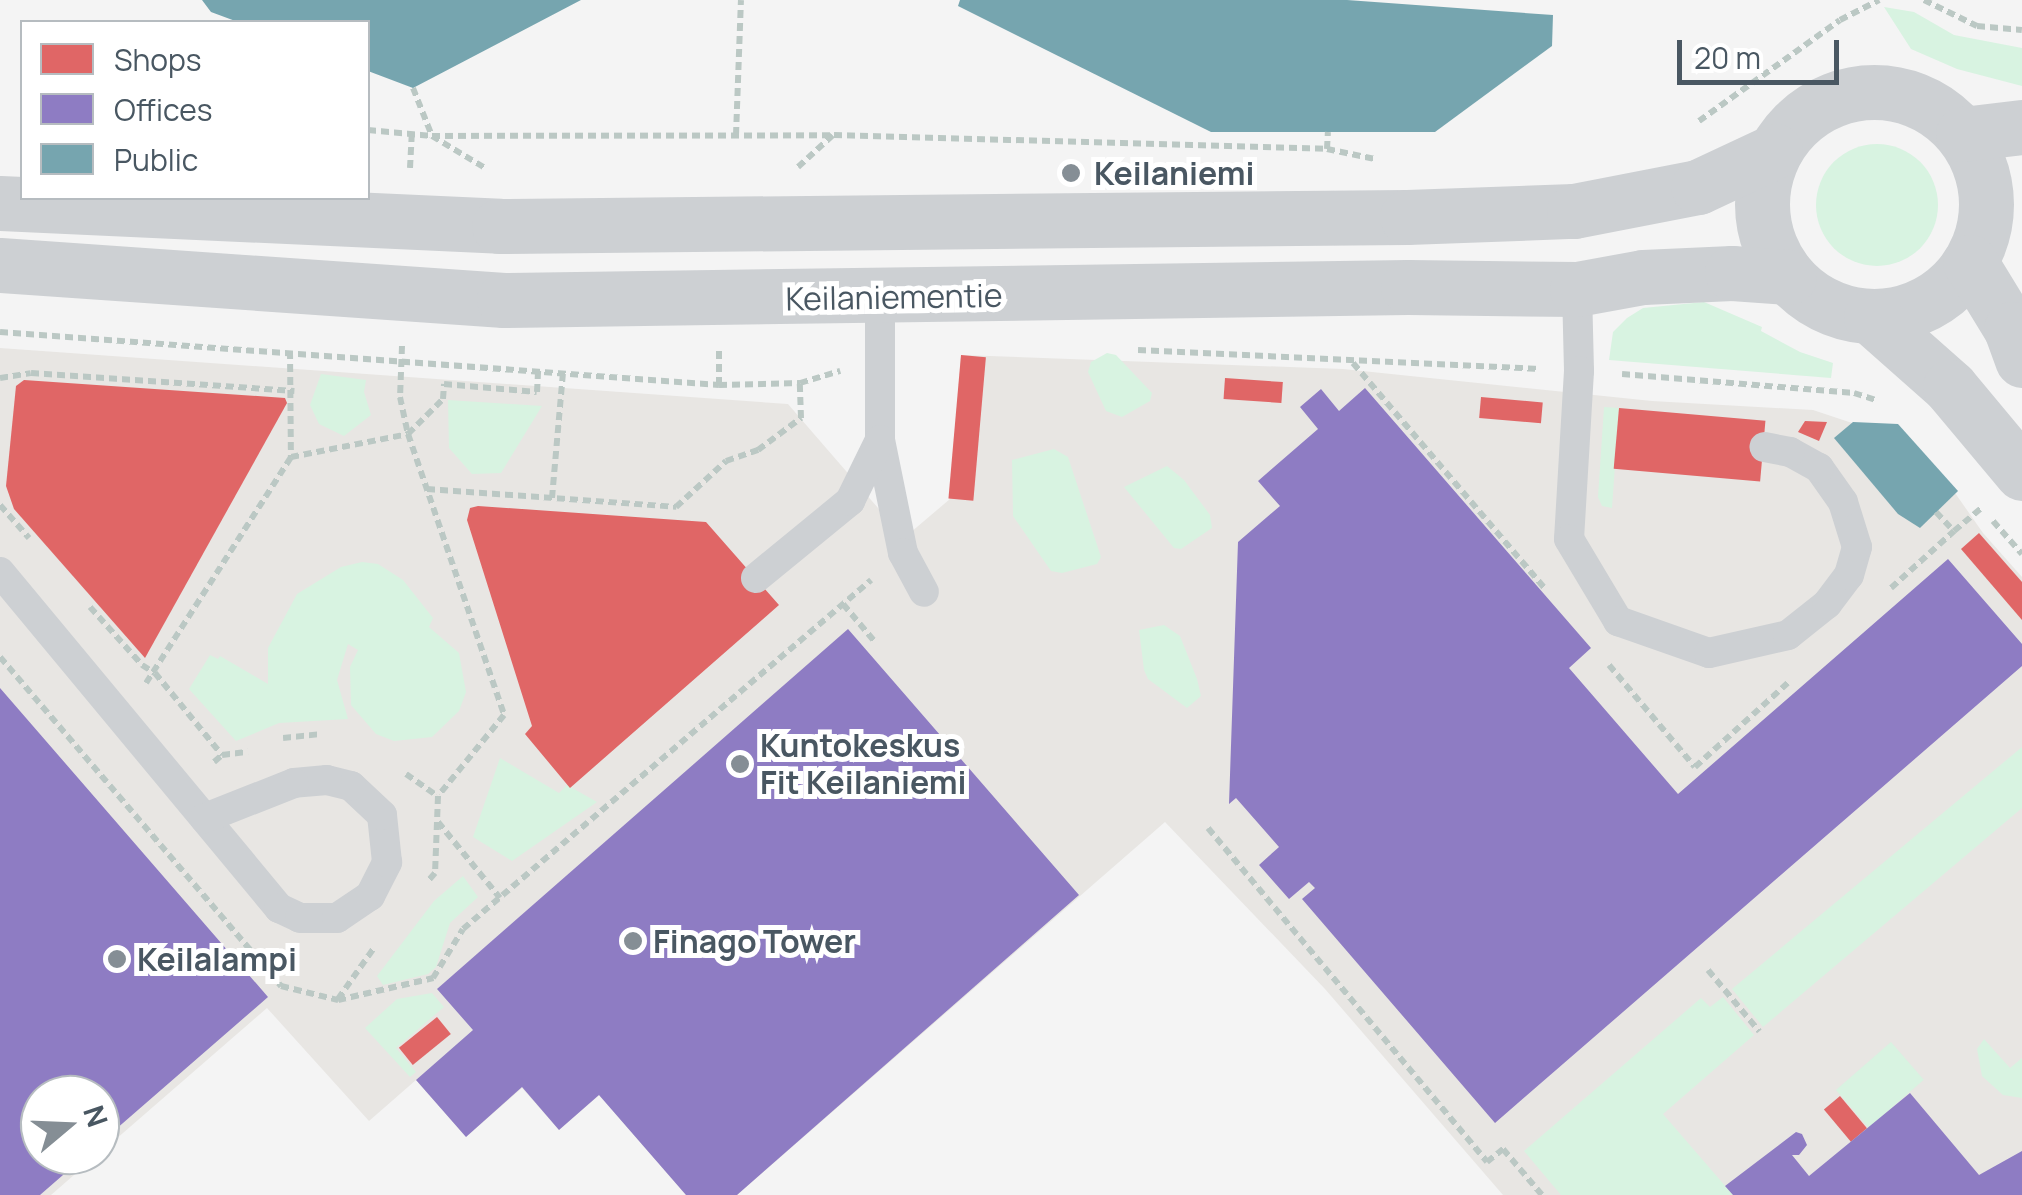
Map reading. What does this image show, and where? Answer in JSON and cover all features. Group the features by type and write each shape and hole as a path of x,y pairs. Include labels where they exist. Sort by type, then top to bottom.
{"street":[{"path":"1989,249 1953,285 1928,303 1900,314 1871,316 1840,311 1812,298 1788,276 1770,248 1762,216 1764,182 1775,150 1794,125 1820,106 1864,93 1911,98 1940,112 1963,134 1980,164 1986,197 1984,230 2022,360"},
{"path":"1963,134 2022,126"},
{"path":"0,203 499,226 1444,216 1574,211 1652,197 1721,179 1775,150"},
{"name":"Keilaniementie","path":"0,265 504,300 880,298 1408,286 1577,289 1643,277 1732,273 1788,276"},
{"path":"1871,316 1950,387 2002,490"}],"lane":[{"path":"1577,289 1579,370 1569,539 1618,621 1708,653 1788,635 1827,604 1849,575 1857,546 1844,502 1819,468 1790,452 1764,447"},
{"path":"880,298 880,440 904,553 924,592"},
{"path":"756,578 850,501 880,440"},
{"path":"0,572 279,908 300,918 337,918 370,896 387,862 382,815 369,798 351,786 327,780 265,792 205,818"}],"path":[{"path":"736,135 741,0"},
{"path":"1694,125 1840,20 1879,0"},
{"path":"1924,0 1977,26 2022,30"},
{"path":"412,88 432,136 498,176"},
{"path":"370,130 432,136 834,134 1327,150 1390,162"},
{"path":"1327,150 1328,132"},
{"path":"788,176 834,134"},
{"path":"719,347 719,384"},
{"path":"1132,350 1579,370"},
{"path":"73,742 155,673 292,456 294,391 290,351"},
{"path":"292,456 408,434 443,399 444,384 537,392 538,370"},
{"path":"552,498 562,372"},
{"path":"0,378 31,373 294,391"},
{"path":"400,376 408,434 504,715 438,796 435,873 422,888"},
{"path":"426,489 676,507 726,460 758,450 801,418 800,383"},
{"path":"1935,548 2002,490 2022,554"},
{"path":"1936,512 1954,531"},
{"path":"0,657 281,986 338,1000 433,978 463,929 859,591"},
{"path":"843,604 873,640 860,644"},
{"path":"155,673 222,755"},
{"path":"438,822 500,898"},
{"path":"1208,828 1487,1162 1503,1148 1542,1195"},
{"path":"338,1000 384,932"},
{"path":"1708,970 1759,1030"}],"shaded area":[{"path":"0,348 788,404 904,538 950,499 961,355 1343,369 1652,401 1813,410 1897,438 1939,470 1983,533 2022,577 2022,1195 1503,1195 1325,989 1165,822 737,1195 686,1195 599,1095 559,1130 522,1088 466,1137 416,1080 369,1121 267,1008 120,1136 120,1075 20,1075 20,1175 74,1175 51,1195 0,1195"}],"green space":[{"path":"1884,7 1914,12 1954,35 2022,48 2022,86 1957,69 1911,49"},
{"path":"1877,144 1900,149 1920,162 1933,182 1938,205 1933,228 1920,248 1900,261 1877,266 1854,261 1834,248 1821,228 1816,205 1821,182 1834,162 1854,149"},
{"path":"1704,302 1762,327 1761,331 1800,352 1833,363 1831,378 1609,360 1613,332 1643,308"},
{"path":"1107,353 1116,355 1152,393 1150,401 1122,417 1106,411 1088,372 1091,362"},
{"path":"321,374 366,380 364,392 371,415 344,436 319,424 310,405"},
{"path":"448,400 542,406 501,473 472,474 449,448"},
{"path":"1604,407 1619,408 1612,508 1602,506 1598,497"},
{"path":"1054,449 1068,457 1101,557 1097,564 1062,573 1051,571 1013,516 1012,460"},
{"path":"1167,466 1184,480 1210,515 1212,528 1181,549 1174,548 1124,487"},
{"path":"362,562 378,564 403,580 433,618 429,627 459,653 466,692 459,711 432,737 394,741 376,734 351,705 350,667 358,650 348,644 337,680 348,719 279,723 236,741 189,689 210,655 218,659 220,656 268,684 268,648 297,594 341,567"},
{"path":"1164,625 1180,636 1197,679 1201,696 1187,708 1148,679 1144,670 1139,630"},
{"path":"2022,747 2022,808 1763,1027 1732,989"},
{"path":"500,758 559,793 567,785 597,802 512,861 473,837"},
{"path":"463,876 478,897 450,923 436,967 428,974 383,985 377,976 434,901"},
{"path":"432,993 444,1007 396,1048 416,1072 410,1077 365,1028 397,999"},
{"path":"1723,997 1754,1035 1663,1114 1733,1195 1561,1195 1524,1151 1701,998 1710,1007"},
{"path":"1984,1039 2010,1068 2022,1058 2022,1098 2003,1095 1982,1076 1977,1049"},
{"path":"1891,1042 1924,1080 1869,1128 1836,1090"}],"building: Shops":[{"path":"961,355 986,357 973,501 948,498"},
{"path":"1225,378 1283,382 1281,403 1224,399"},
{"path":"24,380 285,398 287,403 145,658 14,509 6,486 16,386"},
{"path":"1481,397 1543,402 1541,423 1479,418"},
{"path":"1619,408 1765,421 1760,482 1614,469"},
{"path":"1805,421 1827,422 1819,441 1798,432"},
{"path":"470,508 706,522 779,605 570,788 525,734 532,726 467,520"},
{"path":"1979,533 2022,582 2022,620 1961,549"},
{"path":"437,1017 451,1034 413,1065 399,1048"},
{"path":"1840,1096 1867,1128 1851,1142 1824,1109"}],"building: Offices":[{"path":"1365,388 1591,648 1569,668 1678,794 1948,559 2022,644 2022,666 1495,1123 1302,899 1315,888 1309,882 1289,899 1259,865 1279,847 1236,798 1229,804 1238,542 1280,506 1258,481 1318,429 1300,407 1321,389 1339,411"},
{"path":"848,629 1079,895 737,1195 686,1195 599,1095 559,1130 522,1087 466,1137 416,1080 473,1030 437,989"},
{"name":"Keilalampi","path":"0,688 268,997 120,1126 120,1075 20,1075 20,1175 63,1175 40,1195 0,1195"},
{"path":"1910,1093 1979,1175 2022,1151 2022,1195 1733,1195 1725,1186 1796,1132 1802,1134 1807,1145 1799,1155 1792,1155 1809,1176"}],"building: Public":[{"path":"202,0 581,0 413,88 370,72 370,20 233,20 211,12"},
{"path":"960,0 1347,0 1553,15 1552,46 1435,132 1211,132 958,6"},
{"path":"1853,422 1898,424 1958,491 1920,528 1898,514 1834,438"}],"place":[{"name":"Keilaniemi","path":"1071,173"},
{"name":"Kuntokeskus Fit Keilaniemi","path":"740,764"},
{"name":"Finago Tower","path":"633,941"},
{"name":"Keilalampi","path":"117,959"}]}
